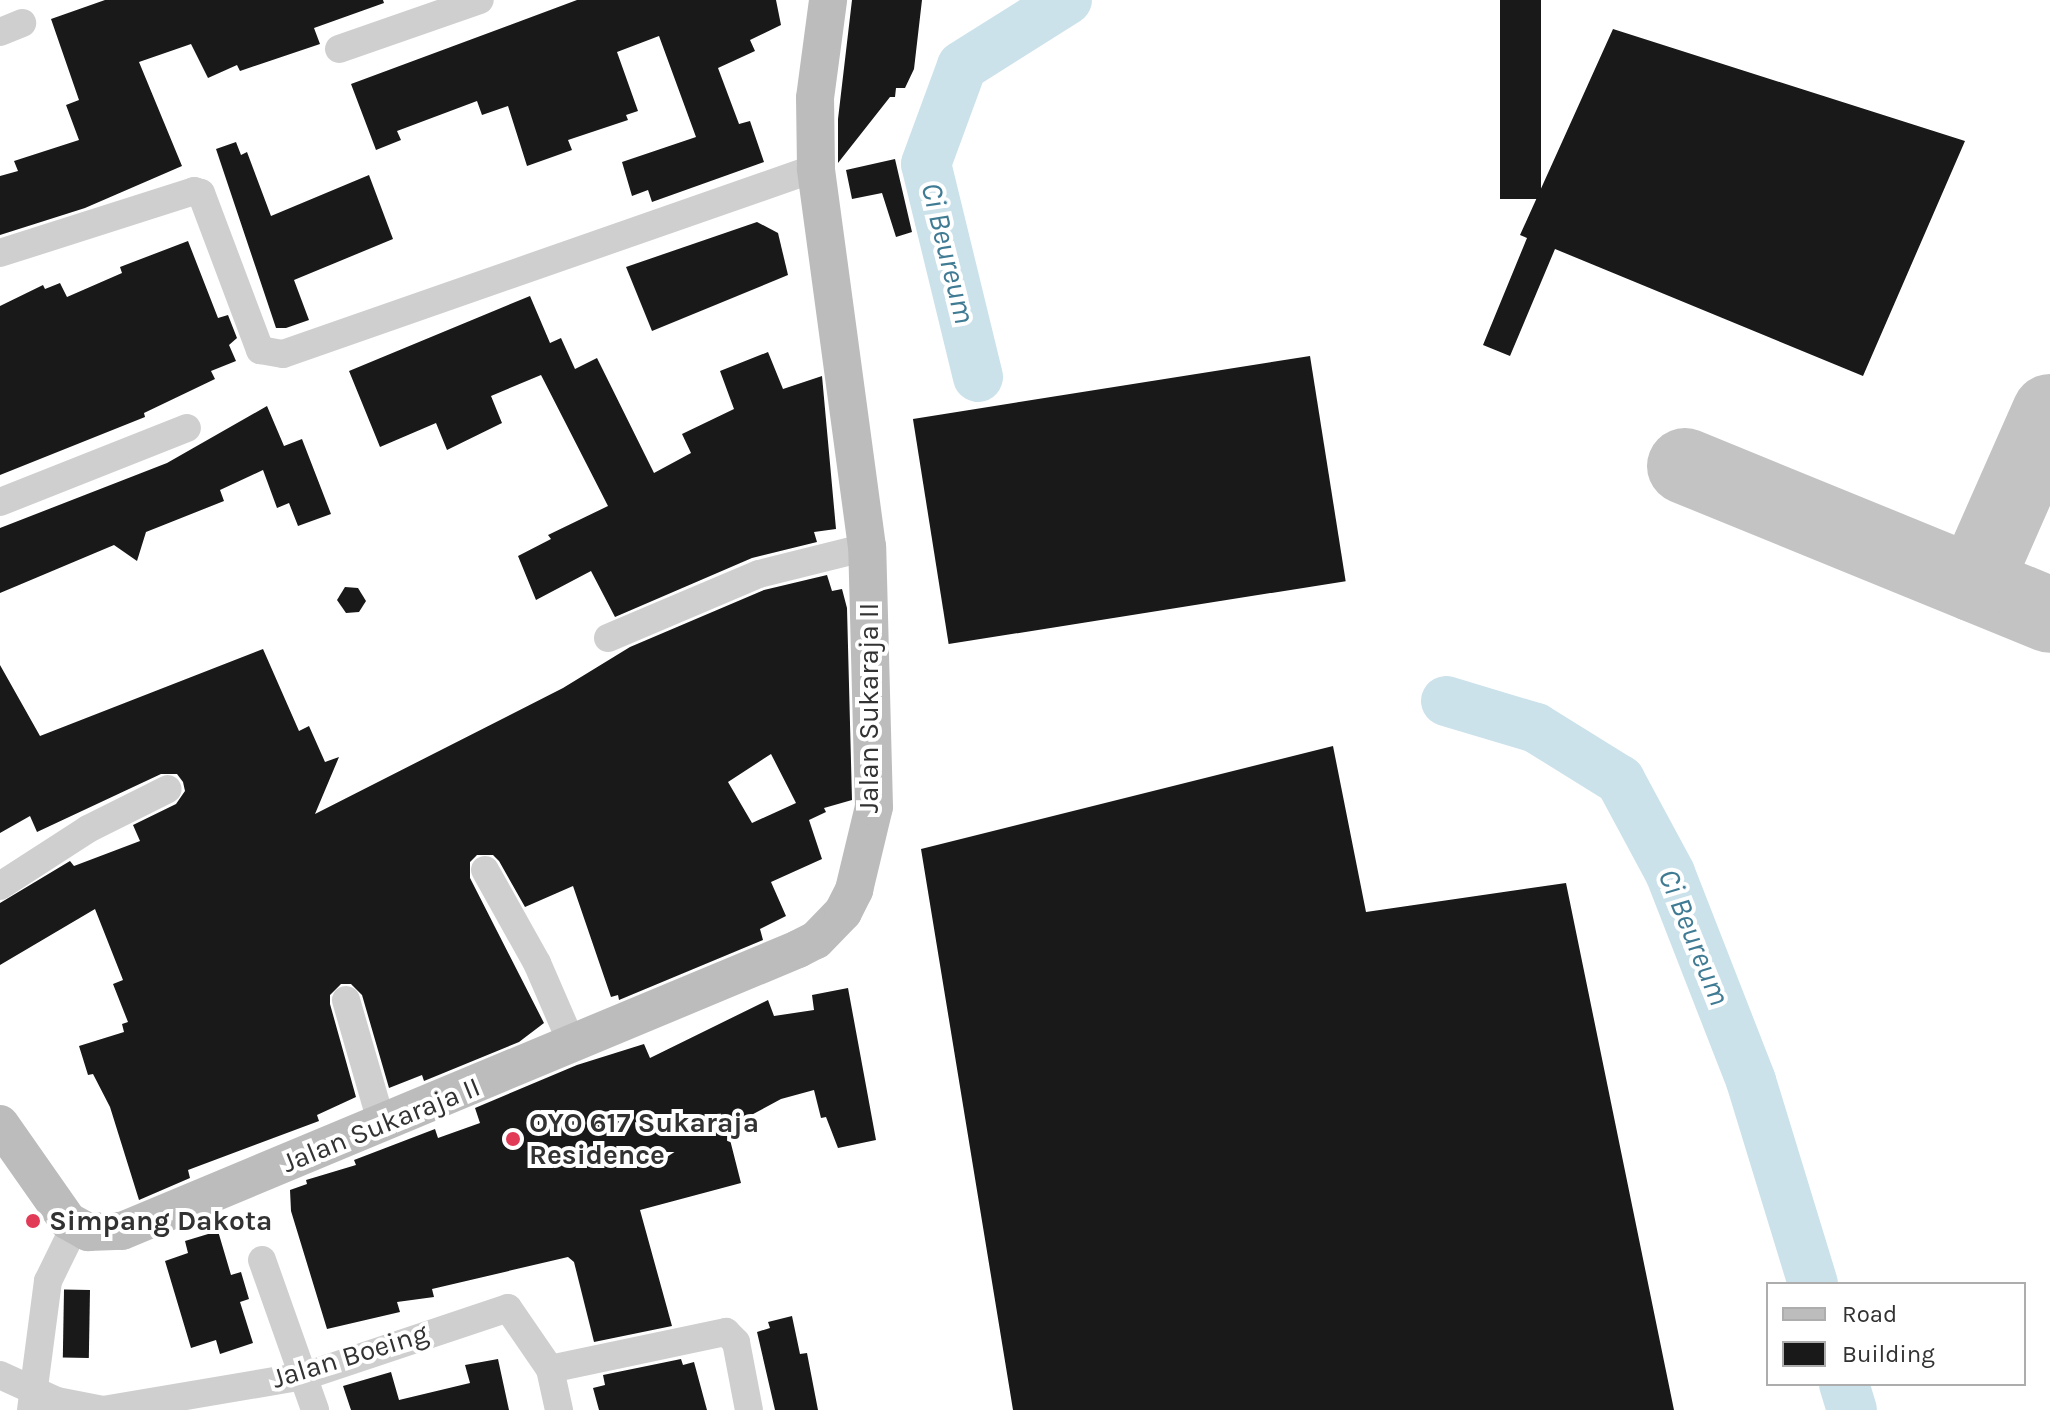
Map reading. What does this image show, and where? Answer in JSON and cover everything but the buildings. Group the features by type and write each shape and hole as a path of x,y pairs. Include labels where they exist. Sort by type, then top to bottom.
{"main road":[{"name":"Jalan Sukaraja II","path":"75,1226 103,1233 122,1231 382,1125 798,949 824,934 843,912 854,890 874,807 867,547 816,168 815,98 828,0"},
{"path":"0,1124 54,1205 75,1226"}],"street":[{"path":"339,49 480,0"},
{"path":"0,253 194,191 201,193 260,350 283,354 816,168"},
{"path":"0,502 187,428"},
{"path":"608,638 759,574 867,547"},
{"path":"0,886 88,829 168,789"},
{"path":"485,870 537,963 573,1046"},
{"path":"346,1000 382,1125"},
{"path":"31,1398 48,1281 75,1226"},
{"path":"262,1260 315,1410"},
{"name":"Jalan Boeing","path":"0,1375 31,1398 103,1410 305,1376 508,1308 550,1369 559,1410"},
{"path":"550,1369 726,1332 736,1342 749,1410"}],"waterway":[{"name":"Ci Beureum","path":"978,377 926,164 962,66 1067,0"},
{"name":"Ci Beureum","path":"1446,701 1536,728 1620,780 1670,873 1751,1081 1812,1282"},
{"name":"Ci Beureum","path":"1845,1386 1852,1410"}],"taxiway":[{"path":"1974,584 2050,412"},
{"path":"1685,466 2050,615"}],"place":[{"name":"OYO 617 Sukaraja Residence","path":"513,1139"},
{"name":"Simpang Dakota","path":"33,1221"}]}
